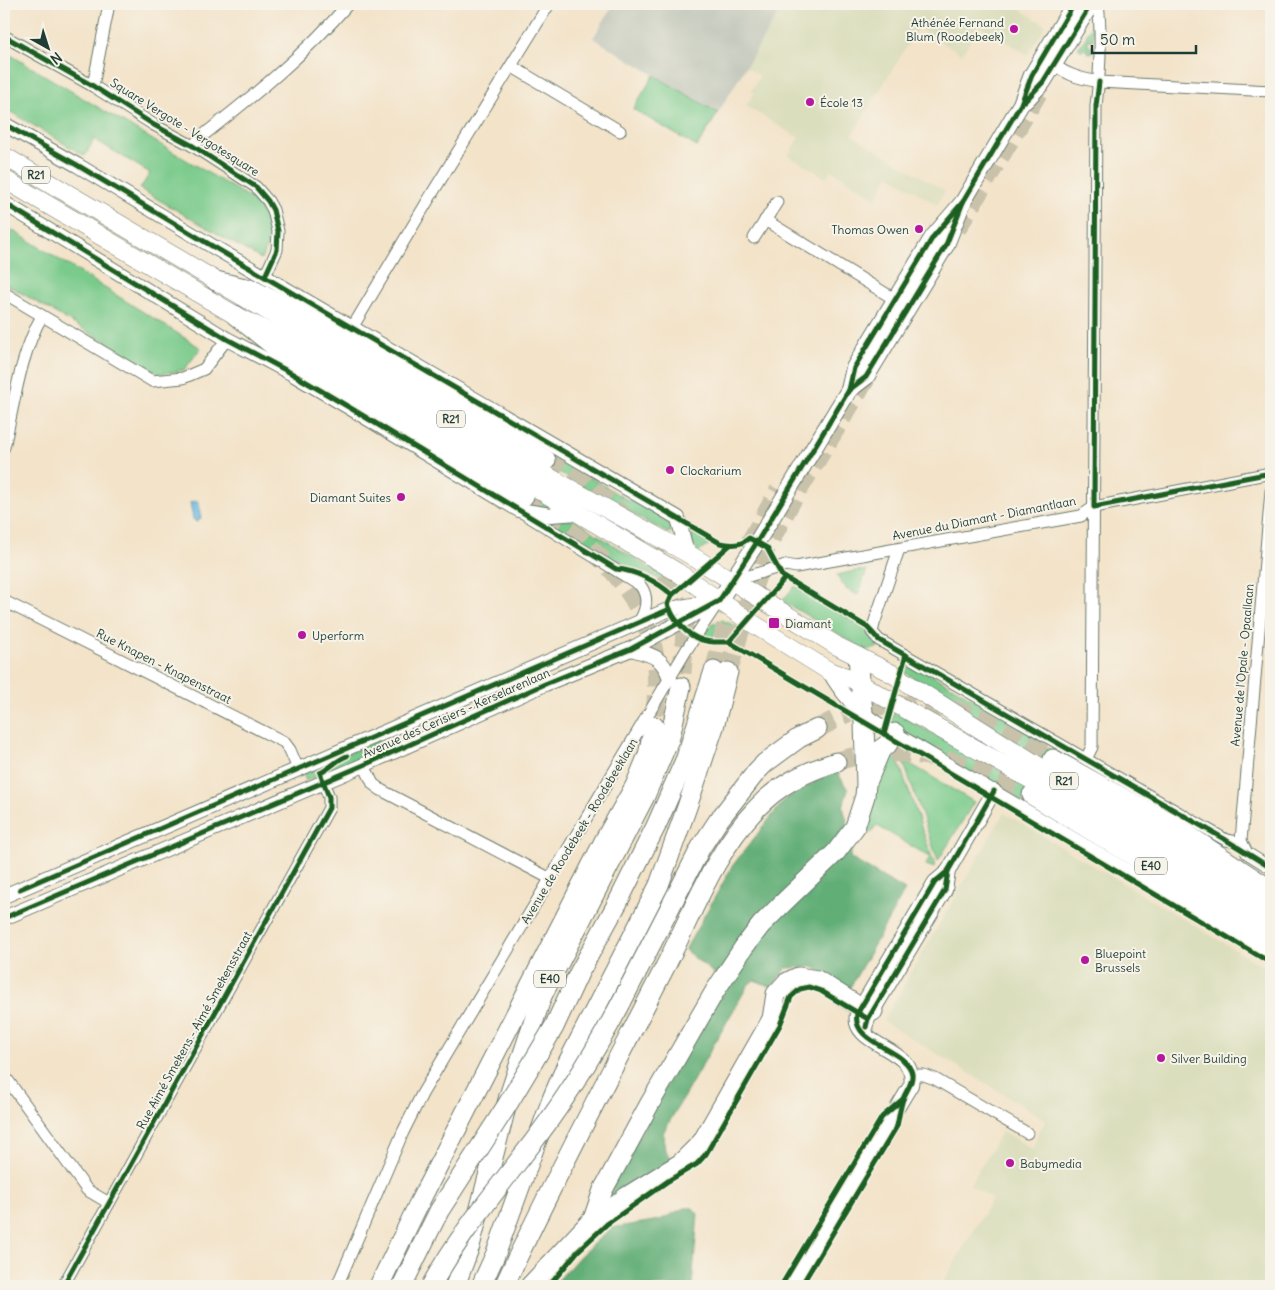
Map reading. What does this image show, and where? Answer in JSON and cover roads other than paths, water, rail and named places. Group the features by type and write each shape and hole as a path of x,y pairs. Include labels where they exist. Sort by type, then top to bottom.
{"highway":[{"path":"216,281 253,290 322,326 546,460"},
{"path":"235,314 293,361 521,503"},
{"path":"530,1286 593,1219 603,1190 715,991 744,947 761,925 836,852 855,827 865,796 866,784 858,657"},
{"name":"E40","path":"402,1286 439,1211 506,1107 554,1027 656,826 721,671 714,727 659,885 567,1064 552,1099 496,1253 481,1286"},
{"name":"E40","path":"455,1286 470,1246 509,1096 542,996 645,796 670,737 675,683"},
{"name":"E40","path":"379,1286 428,1183 634,786 648,755 654,726"},
{"path":"431,1286 446,1258 485,1203 521,1159 596,1051 701,847 718,821 765,763 798,738 816,728"},
{"path":"866,784 881,749 887,745 895,733"},
{"path":"1053,759 1177,828 1271,890"},
{"path":"504,1286 667,964 693,907 724,852 756,808 776,790 799,776 836,762"},
{"name":"E40","path":"1032,795 1226,911 1271,935"},
{"path":"593,1219 602,1216 626,1197 681,1163 702,1142 772,1020 776,994 786,983 798,978 817,980 867,1010"}],"main road":[{"name":"Avenue de Roodebeek - Roodebeeklaan","path":"1050,58 1074,4"},
{"name":"Avenue de Roodebeek - Roodebeeklaan","path":"719,600 849,390 854,368 934,237 963,202 1021,104 1032,75 1050,58 1091,4"},
{"name":"R21","path":"4,156 558,482 687,553 837,646 891,673 1045,770 1271,904"},
{"name":"R21","path":"4,179 235,314 302,349 677,572 829,671 850,678 1040,785 1271,921"},
{"name":"Avenue de Roodebeek - Roodebeeklaan","path":"849,390 866,377 946,245 963,202"},
{"name":"Avenue de Roodebeek - Roodebeeklaan","path":"895,329 896,300"}],"street":[{"path":"93,86 109,4"},
{"path":"193,146 201,137 264,88 306,49 348,4"},
{"path":"352,328 549,4"},
{"path":"1086,759 1092,747 1096,106 1099,82 1098,4"},
{"name":"Square Vergote - Vergotesquare","path":"4,36 93,86 154,125 193,146 256,187 268,201 277,223 278,244 274,258 265,276"},
{"path":"1050,58 1082,79 1099,82 1271,91"},
{"path":"511,66 620,132"},
{"path":"4,124 678,518 687,553"},
{"path":"754,238 777,202"},
{"path":"4,203 227,339 521,503 640,585 645,592 646,599 644,614 638,624"},
{"path":"765,220 896,300"},
{"path":"4,293 152,381 183,378 204,369 227,339"},
{"path":"4,447 27,349 42,316"},
{"name":"Avenue du Diamant - Diamantlaan","path":"732,581 786,565 796,567 1081,516 1094,507 1271,473"},
{"name":"Avenue de l'Opale - Opaallaan","path":"1241,841 1271,491"},
{"path":"521,503 552,514 578,513"},
{"path":"899,549 872,632 878,640 1226,840 1241,841 1247,853 1271,868"},
{"name":"Avenue des Cerisiers - Kerselarenlaan","path":"4,896 670,609 719,600"},
{"name":"Avenue des Cerisiers - Kerselarenlaan","path":"4,918 631,649 719,600"},
{"name":"Avenue de Roodebeek - Roodebeeklaan","path":"337,1286 411,1113 551,879 675,683 719,600"},
{"name":"Rue Knapen - Knapenstraat","path":"4,601 284,742 290,750 298,769"},
{"path":"631,649 654,655 659,659 675,683"},
{"path":"829,671 847,699 863,714 1186,905 1271,953"},
{"name":"Avenue des Cerisiers - Kerselarenlaan","path":"399,726 407,745"},
{"path":"364,765 373,784 380,790 551,879"},
{"name":"Rue Aimé Smekens - Aimé Smekensstraat","path":"63,1286 329,808 329,797 323,782"},
{"path":"791,1286 911,1085 912,1075 906,1062 874,1042 858,1024 856,1019 867,1010 936,882 948,871 994,791"},
{"path":"125,844 133,863"},
{"path":"4,1075 87,1190 109,1203"},
{"path":"912,1075 924,1075 935,1079 1027,1133"}],"water":[{"path":"198,501 201,518 196,522 193,519 190,502"}],"tunnel":[{"path":"957,229 1043,85"},
{"path":"728,672 766,549 790,504 869,374"},
{"path":"546,460 583,481 632,524 651,547 668,579 680,609 685,632 681,687"},
{"path":"750,542 779,490"},
{"path":"524,496 600,557 630,594 642,615 654,650 657,682 654,726"},
{"path":"714,671 741,568"},
{"path":"817,729 855,709 871,706 925,704 958,711 987,721 1053,759"},
{"path":"836,762 879,753 924,755 964,765 1032,795"}],"place":[{"name":"Athénée Fernand Blum (Roodebeek)","path":"1014,29"},
{"name":"École 13","path":"810,102"},
{"name":"Thomas Owen","path":"919,229"},
{"name":"Clockarium","path":"670,470"},
{"name":"Diamant Suites","path":"401,497"},
{"name":"Diamant","path":"774,623"},
{"name":"Uperform","path":"302,635"},
{"name":"Bluepoint Brussels","path":"1085,960"},
{"name":"Silver Building","path":"1161,1058"},
{"name":"Babymedia","path":"1010,1163"}]}
